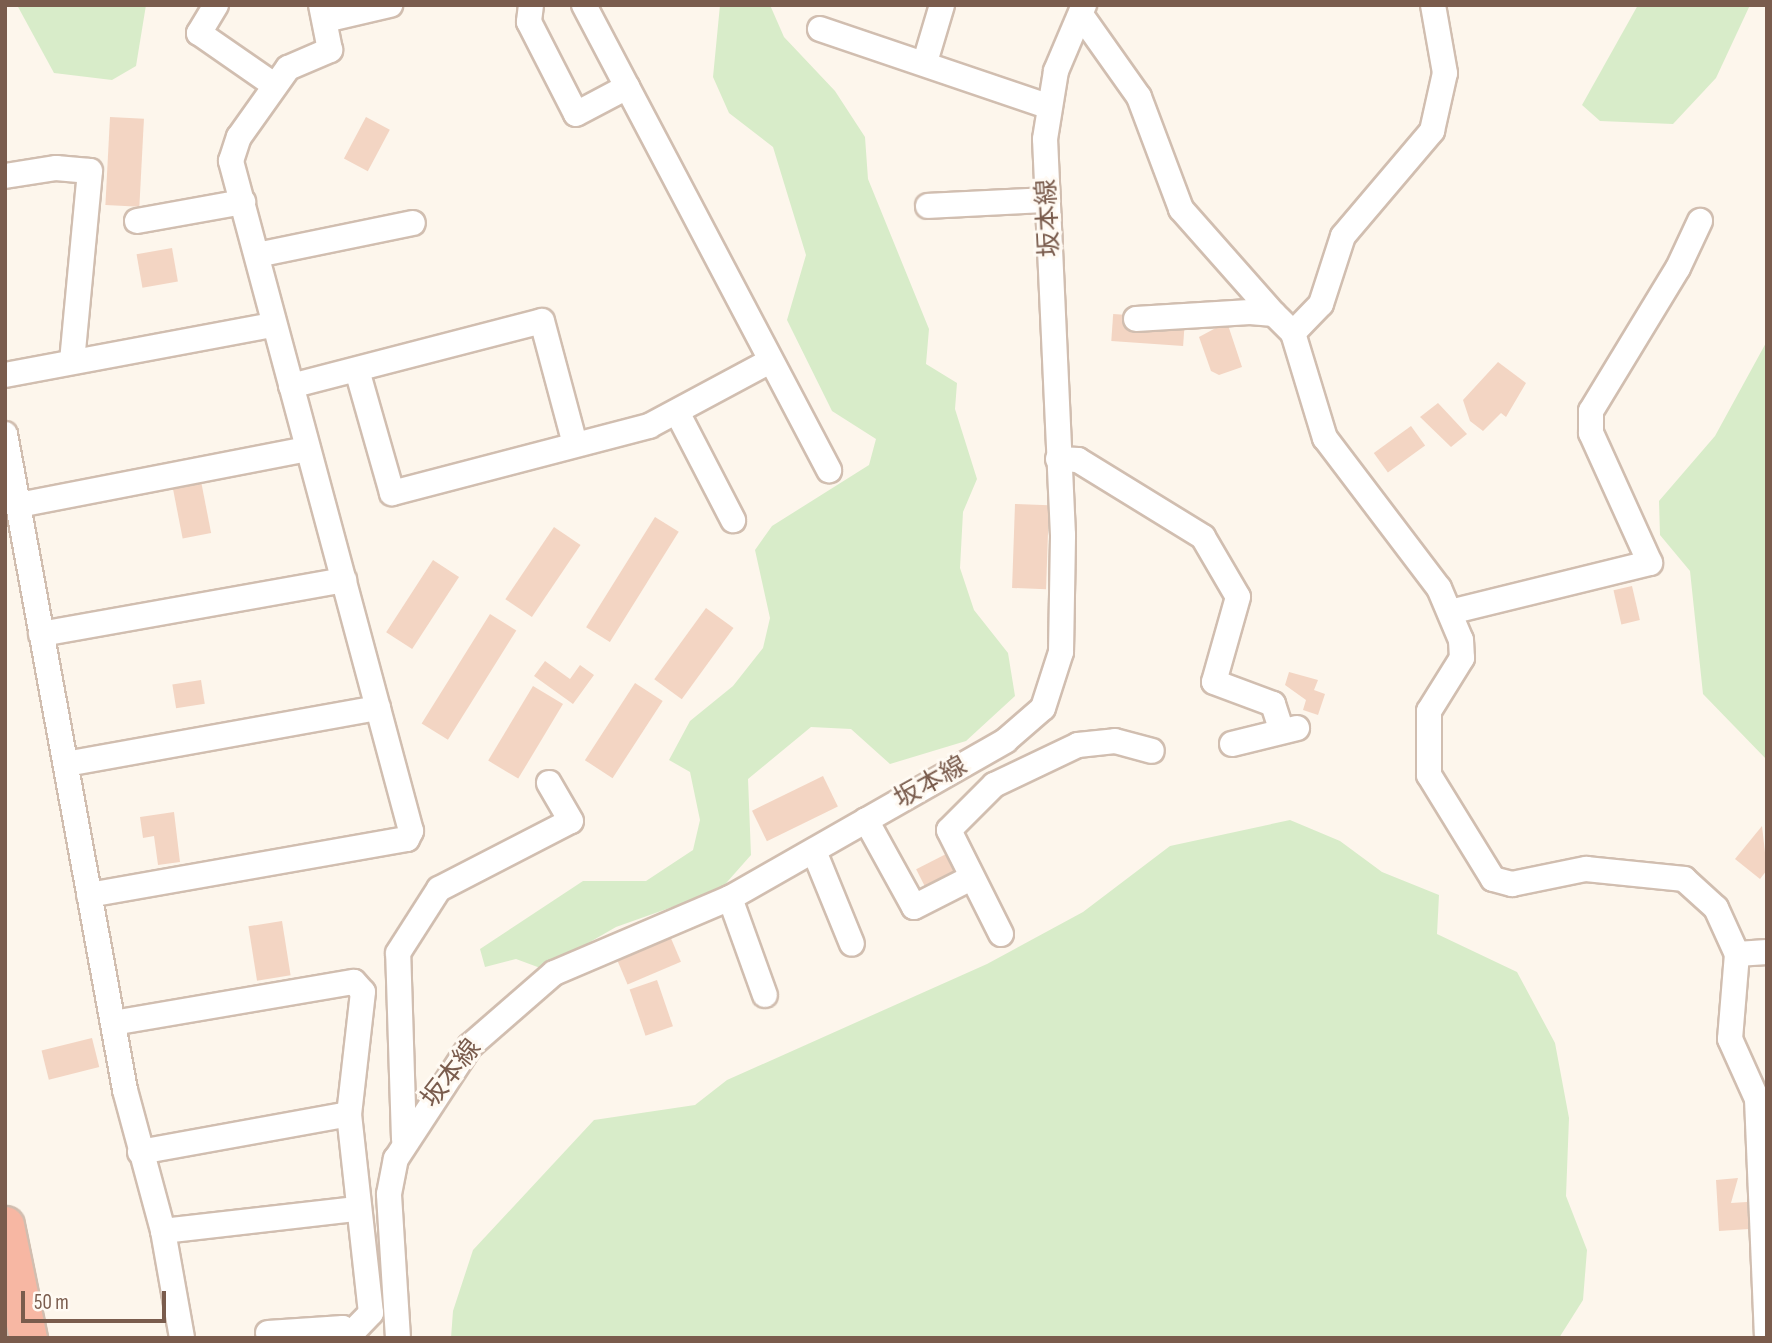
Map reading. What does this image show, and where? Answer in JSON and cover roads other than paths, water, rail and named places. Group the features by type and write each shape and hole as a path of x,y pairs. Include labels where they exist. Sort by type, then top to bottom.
{"highway":[{"path":"5,1225 28,1338"},
{"path":"5,1315 9,1338"}],"street":[{"path":"216,5 199,33 274,85"},
{"path":"89,895 407,839 411,831 231,161 274,85 288,68 330,50 323,13 390,5"},
{"path":"531,5 529,22 576,114 628,87"},
{"path":"584,5 829,470"},
{"path":"925,62 942,5"},
{"path":"1293,333 1321,304 1343,236 1432,131 1445,73 1433,5"},
{"path":"1082,10 1139,97 1181,208 1293,333 1325,438 1368,487 1450,612 1462,658 1429,711 1429,775 1456,812 1480,865 1493,879 1512,884 1586,869 1684,879 1716,908 1737,954 1730,1039 1757,1099 1767,1334"},
{"name":"坂本線","path":"398,1338 389,1194 404,1139 470,1046 554,973 730,898 1005,741 1043,708 1061,652 1058,459 1047,200 1048,106 1082,10"},
{"path":"820,29 925,62 1048,106"},
{"path":"5,176 56,168 90,172 72,360"},
{"path":"928,206 1047,200"},
{"path":"137,220 243,202"},
{"path":"1450,612 1650,563 1591,433 1591,411 1700,221"},
{"path":"257,255 413,223"},
{"path":"1136,319 1274,314"},
{"path":"291,386 542,321 575,444"},
{"path":"5,375 72,360 273,325"},
{"path":"358,370 393,493 649,426 770,361"},
{"path":"677,412 733,520"},
{"path":"5,434 113,1023 140,1152 163,1231 182,1338"},
{"path":"19,505 309,449"},
{"path":"1058,459 1078,460 1203,537 1238,597 1214,682 1272,704 1290,730 1232,744"},
{"path":"41,634 344,580"},
{"path":"66,764 378,708"},
{"path":"1001,934 949,830 993,785 1099,741 1152,751"},
{"path":"404,1139 398,953 439,889 571,821 549,783"},
{"path":"866,820 914,907 971,878"},
{"path":"814,851 852,944"},
{"path":"730,898 765,995"},
{"path":"1737,954 1767,952"},
{"path":"113,1023 354,982 363,992 349,1114 357,1209 372,1312 349,1336 343,1328 268,1333"},
{"path":"140,1152 349,1114"},
{"path":"163,1231 357,1209"}]}
